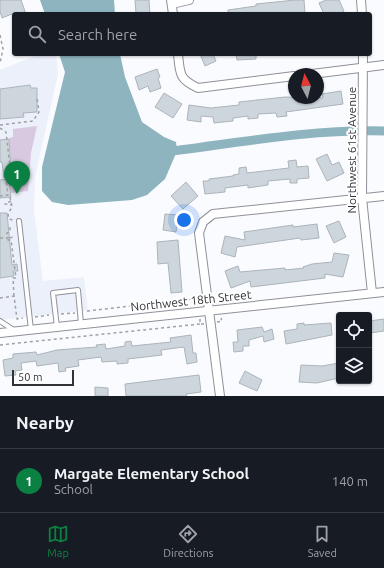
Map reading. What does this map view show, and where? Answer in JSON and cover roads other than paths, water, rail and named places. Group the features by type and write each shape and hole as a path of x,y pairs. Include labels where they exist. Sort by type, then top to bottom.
{"street":[{"path":"173,12 171,2 189,0"},
{"path":"361,0 362,12"},
{"path":"178,56 180,70 186,82 198,88 288,77"},
{"name":"Northwest 61st Avenue","path":"363,56 362,198 372,293"},
{"path":"324,73 384,65"},
{"path":"220,396 199,233 203,222 213,214 384,196"},
{"name":"Northwest 18th Street","path":"0,333 209,312 384,292"}],"lane":[{"path":"19,221 28,330"},
{"path":"57,327 53,293 78,290 81,325"},
{"path":"0,320 15,331"}],"water":[{"path":"40,0 114,0 115,12 44,12"},
{"path":"60,56 120,56 125,77 142,122 164,137 176,142 177,151 165,179 147,195 132,200 68,205 52,202 42,191 42,167 65,72"}],"waterway":[{"path":"165,152 302,134 384,131"}],"place":[{"name":"Margate Elementary School","path":"17,194"}]}
